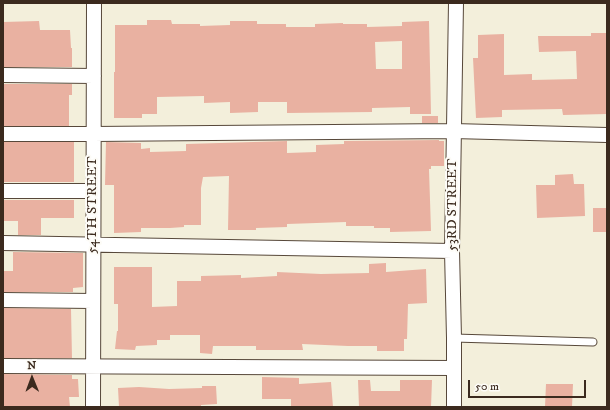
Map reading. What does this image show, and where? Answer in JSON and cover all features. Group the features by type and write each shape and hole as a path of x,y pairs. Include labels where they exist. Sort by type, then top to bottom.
{"street":[{"name":"54TH STREET","path":"92,407 94,3"},
{"name":"53RD STREET","path":"454,407 452,251 456,3"},
{"path":"3,75 94,76"},
{"path":"3,134 453,131 607,135"},
{"path":"3,191 93,192"},
{"path":"3,243 452,251"},
{"path":"3,300 93,301"},
{"path":"3,366 454,368"}],"lane":[{"path":"454,338 592,342"}],"building":[{"path":"147,20 171,20 172,24 200,24 200,26 230,25 230,21 257,21 257,24 286,24 286,27 315,27 315,24 343,23 367,24 367,27 402,26 402,22 429,21 431,114 410,114 410,107 372,108 372,112 287,113 287,102 258,102 258,112 230,113 230,102 204,103 204,96 157,97 157,114 142,114 142,118 114,118 115,25 147,25","holes":["402,41 402,69 376,69 375,42"]},
{"path":"39,21 40,30 70,30 72,67 3,67 3,22"},
{"path":"591,33 607,33 607,114 563,115 562,109 502,110 502,117 476,118 473,58 478,58 478,35 504,34 504,75 532,74 532,80 577,79 576,51 539,52 538,36 591,36"},
{"path":"3,84 72,84 72,95 69,95 69,126 3,126"},
{"path":"422,116 438,116 438,123 422,123"},
{"path":"287,141 287,153 316,152 316,145 344,144 344,141 444,141 444,166 431,166 431,169 429,169 431,231 390,232 390,228 374,228 374,226 346,226 346,222 287,224 287,227 256,228 256,230 228,230 229,176 203,177 201,188 201,225 184,225 184,227 170,228 141,228 141,232 114,233 114,185 105,185 106,142 141,143 141,149 150,148 150,152 186,151 186,144"},
{"path":"3,142 74,142 74,182 3,182"},
{"path":"573,174 574,184 584,184 585,216 537,218 536,185 555,185 555,175"},
{"path":"3,200 74,200 74,218 41,218 41,235 18,235 18,221 3,221"},
{"path":"593,208 607,208 607,232 593,232"},
{"path":"13,252 83,253 83,287 73,288 73,292 3,292 3,271 13,271"},
{"path":"386,263 386,272 426,269 427,303 408,304 407,339 404,339 404,351 377,351 377,346 302,344 303,350 256,350 256,346 213,346 212,354 200,353 200,335 170,335 170,340 157,340 157,345 136,346 135,350 115,349 118,331 118,304 114,304 114,267 152,267 152,307 177,306 177,281 201,281 201,276 241,275 241,278 277,276 277,272 321,274 369,273 369,264"},
{"path":"3,308 71,309 72,358 3,358"},
{"path":"3,374 72,375 72,379 78,379 79,397 69,397 70,407 3,407"},
{"path":"262,377 299,378 299,384 331,382 333,407 291,407 291,399 262,399"},
{"path":"358,380 370,380 371,391 400,391 400,380 432,380 431,407 359,407"},
{"path":"546,384 573,384 572,407 545,407"},
{"path":"202,386 216,386 217,404 201,405 201,407 119,407 118,388 139,387 169,389 202,388"}]}
